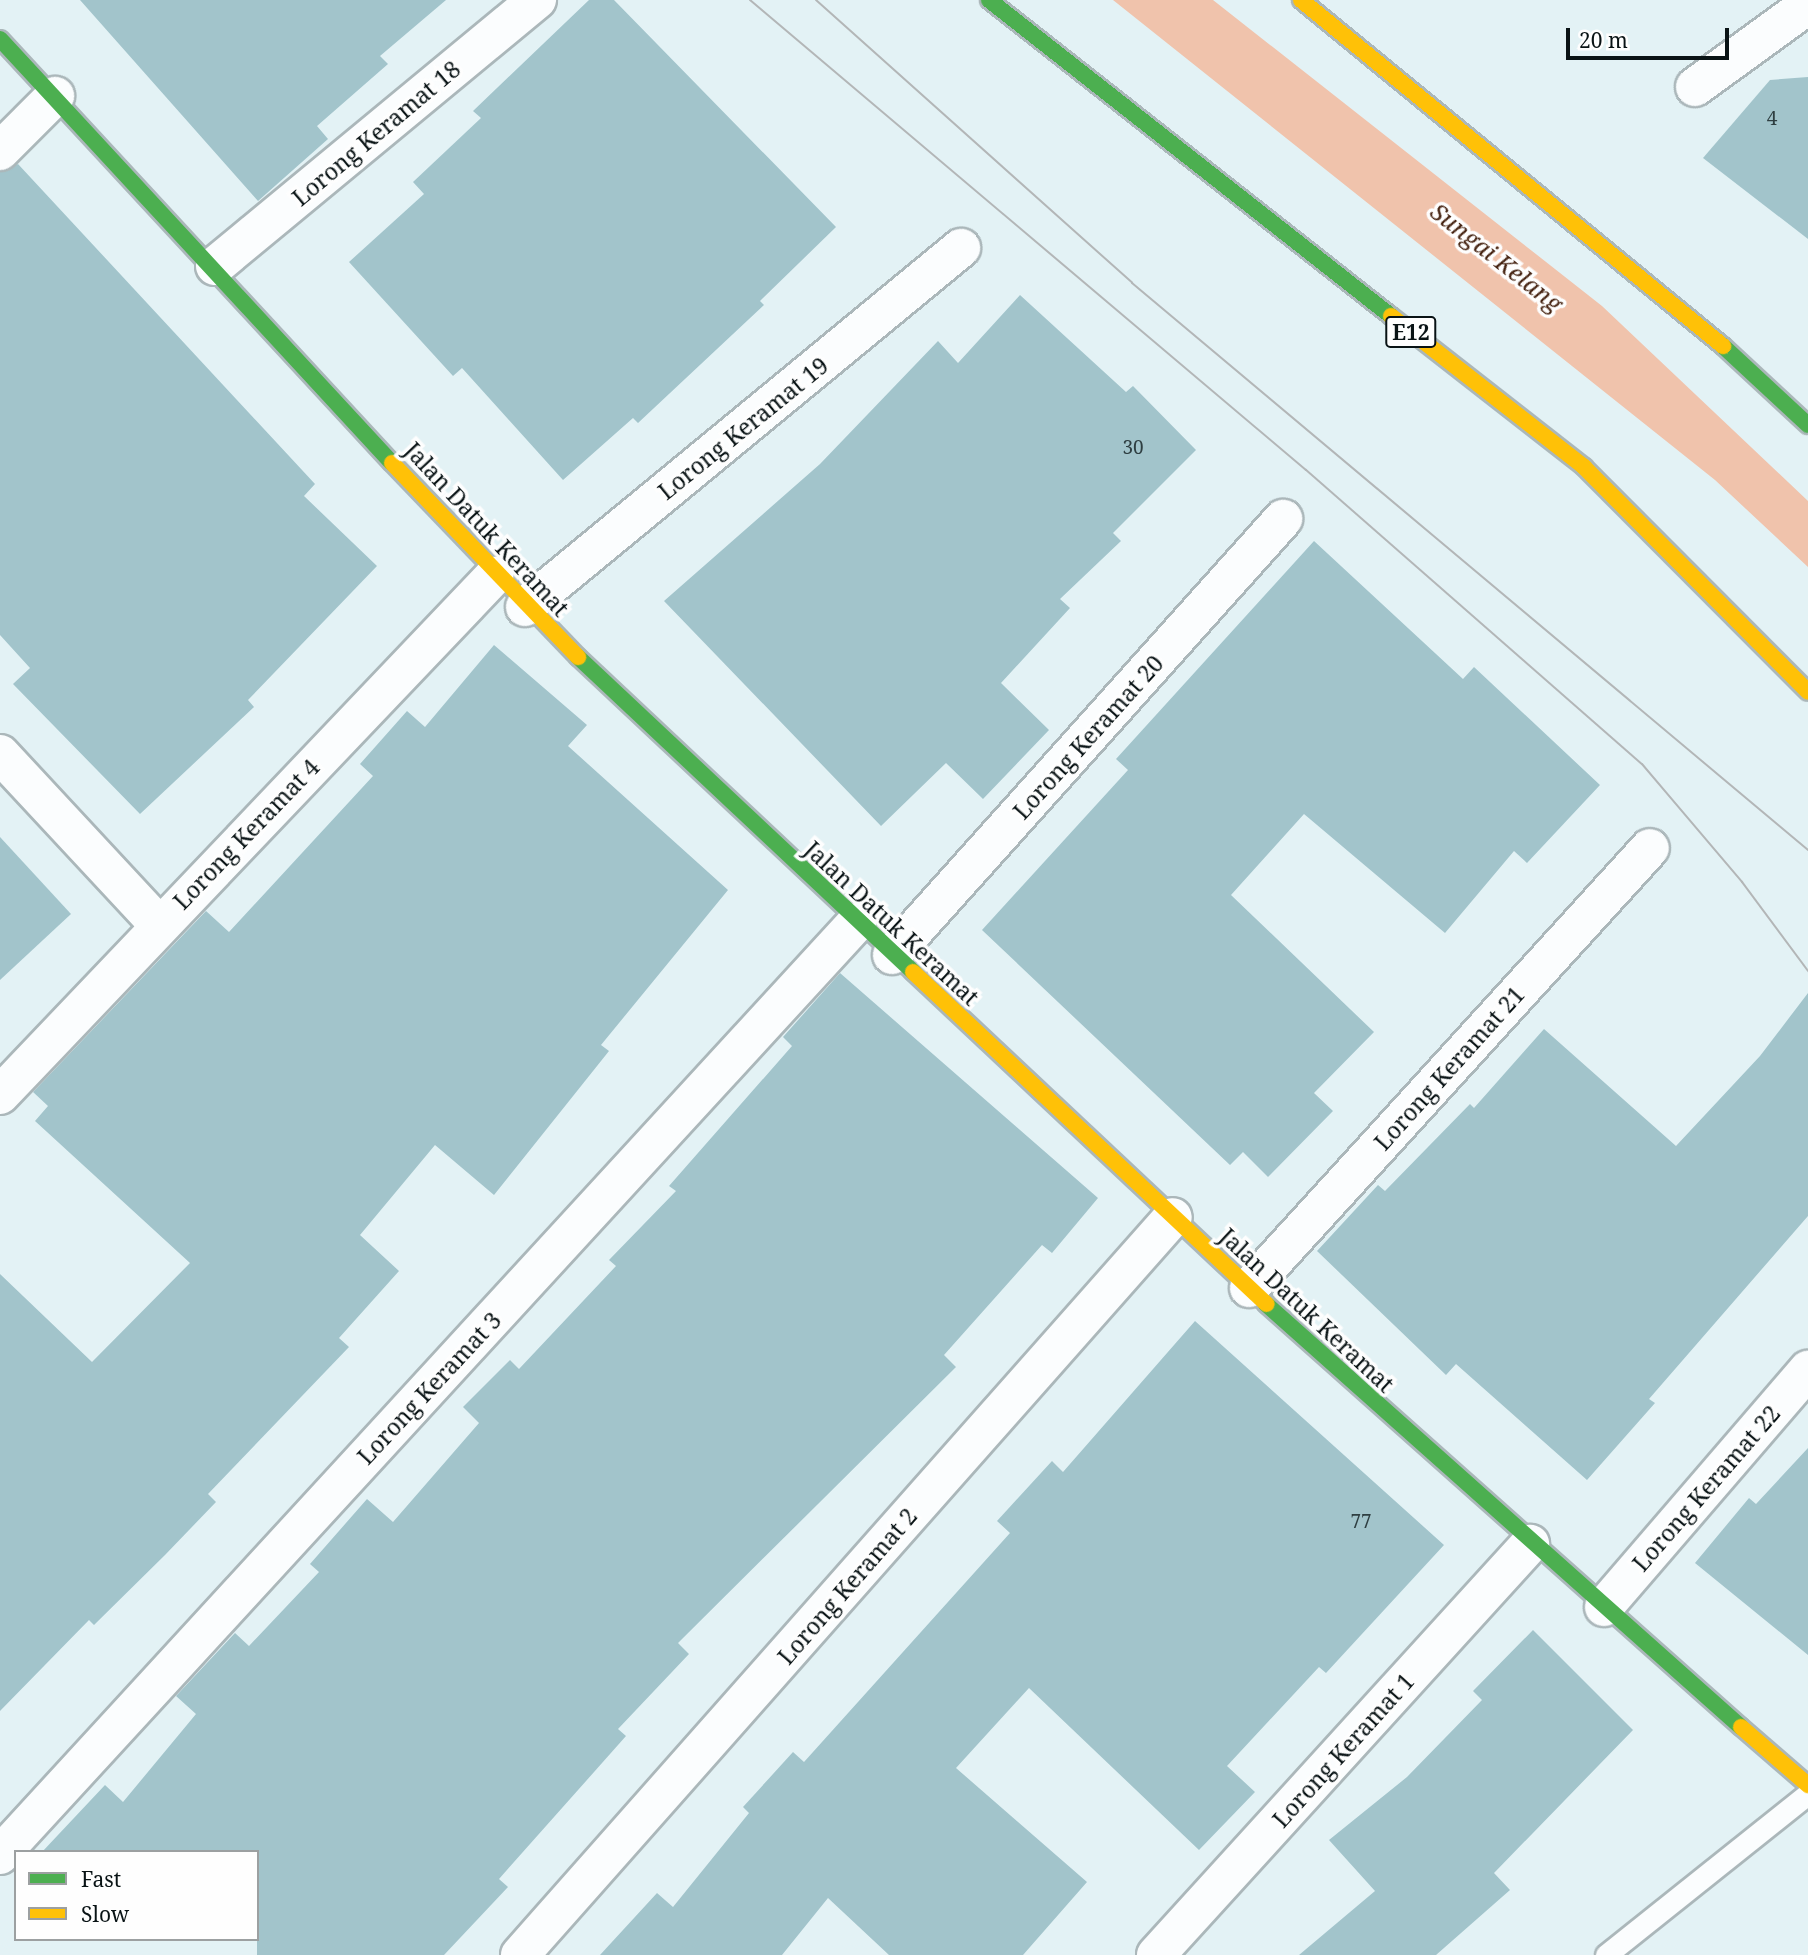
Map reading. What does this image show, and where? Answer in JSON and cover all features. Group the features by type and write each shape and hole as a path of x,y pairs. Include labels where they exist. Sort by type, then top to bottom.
{"main road":[{"name":"E12","path":"989,0 1584,467 1808,692"},
{"path":"1301,0 1741,360 1808,425"},
{"name":"Jalan Datuk Keramat","path":"0,39 215,266 525,607 1249,1288 1530,1544 1804,1772"}],"street":[{"name":"Lorong Keramat 18","path":"215,266 537,0"},
{"path":"1695,87 1808,5"},
{"path":"0,151 55,96"},
{"name":"Lorong Keramat 19","path":"525,607 961,248"},
{"name":"Lorong Keramat 20","path":"892,955 1283,519"},
{"name":"Lorong Keramat 4","path":"0,1094 494,576"},
{"path":"0,754 159,925"},
{"name":"Lorong Keramat 21","path":"1249,1288 1650,848"},
{"name":"Lorong Keramat 3","path":"0,1855 857,922"},
{"name":"Lorong Keramat 2","path":"520,1955 1173,1217"},
{"name":"Lorong Keramat 22","path":"1604,1607 1808,1370"},
{"name":"Lorong Keramat 1","path":"1156,1955 1530,1544"}],"lane":[{"path":"1606,1955 1808,1794"}],"water":[{"name":"Sungai Kelang","path":"1113,0 1213,0 1602,306 1808,501 1808,567 1715,480"}],"building":[{"path":"80,0 446,0 380,56 388,64 317,126 328,139 258,201"},
{"path":"589,0 614,0 836,227 760,301 764,305 638,423 633,418 563,480 462,368 453,376 349,262 424,194 413,182 481,118 473,111"},
{"path":"1808,77 1808,239 1703,158 1770,80"},
{"path":"18,164 315,484 304,496 377,566 248,700 254,707 140,814 13,684 30,668 0,635 0,172"},
{"path":"1020,295 1126,392 1133,386 1196,450 1113,533 1121,541 1060,599 1070,608 1001,683 1049,730 983,799 946,763 881,826 664,601 820,464 938,341 958,363"},
{"path":"1314,541 1463,679 1474,667 1600,785 1527,863 1514,851 1445,933 1304,814 1231,895 1374,1032 1314,1093 1333,1111 1268,1177 1243,1152 1230,1165 982,930 1128,770 1116,759"},
{"path":"494,645 587,725 568,746 728,890 601,1045 609,1051 494,1195 435,1145 360,1235 399,1271 339,1338 349,1347 208,1494 216,1502 94,1625 89,1620 0,1711 0,1274 92,1362 190,1263 35,1121 48,1106 33,1092 206,911 229,932 373,776 360,764 407,711 425,727"},
{"path":"0,837 71,914 0,980"},
{"path":"840,973 1098,1198 1052,1253 1042,1245 944,1355 956,1367 678,1643 689,1654 618,1729 626,1736 499,1879 508,1887 444,1955 257,1955 259,1850 44,1850 105,1785 123,1802 196,1714 176,1696 235,1633 249,1646 319,1572 310,1564 367,1499 393,1522 479,1423 463,1407 510,1360 519,1369 616,1266 609,1260 676,1191 669,1186 792,1046 783,1037"},
{"path":"1808,993 1808,1216 1649,1399 1655,1403 1587,1480 1456,1364 1446,1375 1317,1251 1378,1185 1385,1191 1470,1104 1474,1108 1544,1029 1676,1146 1760,1056"},
{"path":"1195,1321 1444,1545 1326,1673 1319,1667 1227,1766 1255,1792 1199,1850 1029,1688 956,1768 1087,1882 1023,1955 889,1955 828,1898 782,1955 600,1955 657,1893 673,1907 749,1813 743,1807 793,1752 804,1762 1010,1533 997,1521 1052,1461 1063,1472"},
{"path":"1808,1448 1808,1655 1695,1563 1749,1498 1756,1504"},
{"path":"1533,1630 1633,1730 1494,1873 1510,1890 1436,1955 1299,1955 1375,1891 1329,1840 1407,1777 1482,1700 1473,1691"}],"tram line":[{"path":"750,0 1306,470 1642,764 1742,882 1808,971"},
{"path":"816,0 1132,283 1808,850"}],"traffic: fast":[{"path":"989,0 1391,316"},
{"path":"0,39 392,463"},
{"path":"1723,346 1808,425"},
{"path":"578,657 913,972"},
{"path":"1266,1304 1741,1727"}],"traffic: slow":[{"path":"1301,0 1723,346"},
{"path":"1391,316 1584,467 1808,692"},
{"path":"392,463 578,657"},
{"path":"913,972 1266,1304"},
{"path":"1741,1727 1808,1785"}]}
